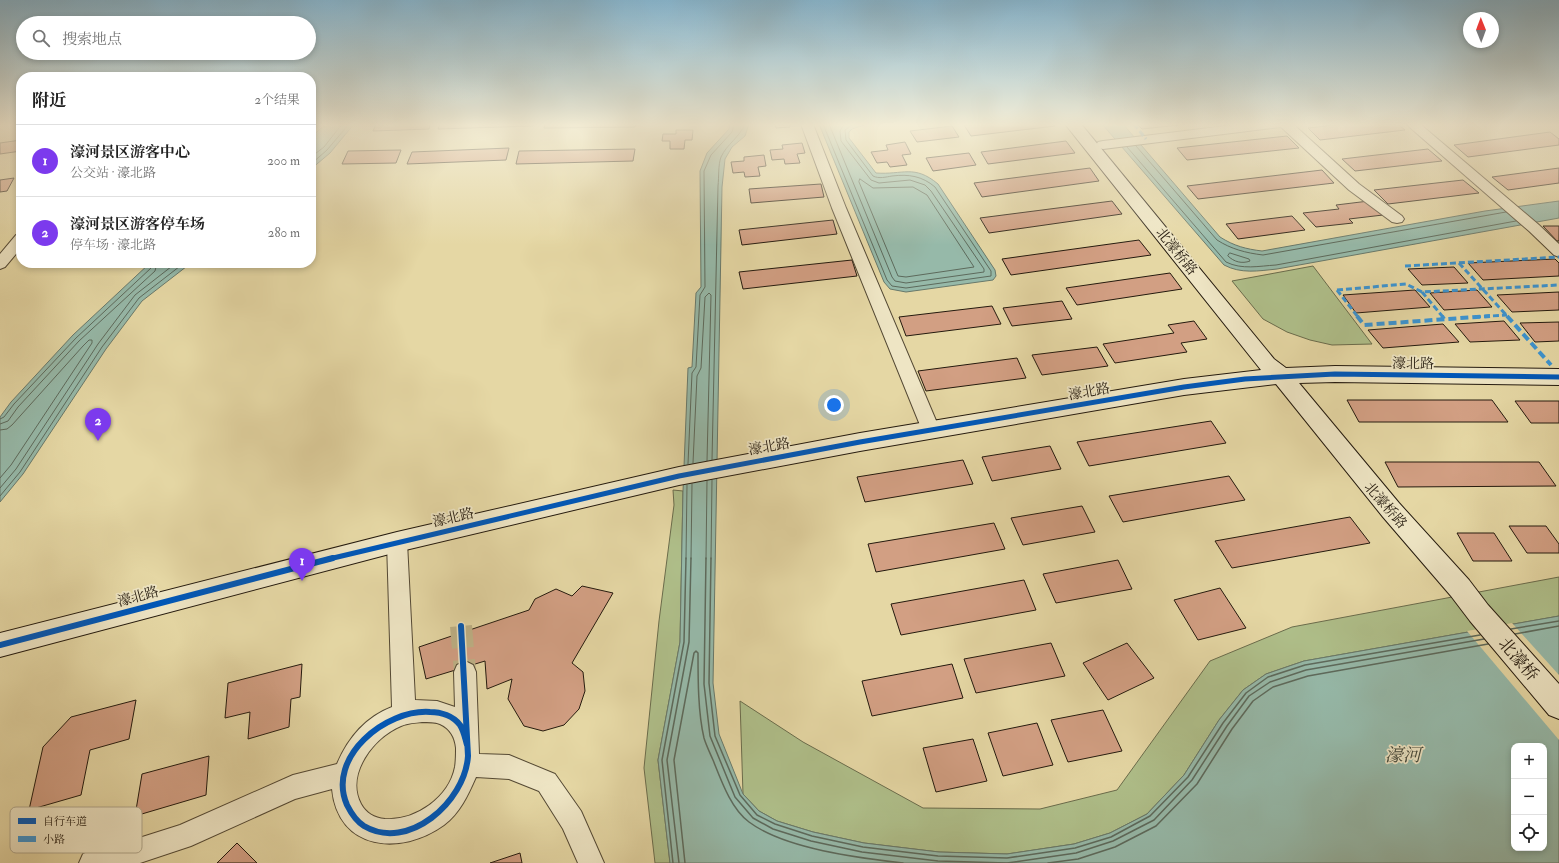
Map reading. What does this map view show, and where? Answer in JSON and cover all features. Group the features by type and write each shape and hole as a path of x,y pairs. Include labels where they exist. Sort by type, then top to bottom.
{"street":[{"path":"822,164 839,208 929,424"},
{"name":"北濠桥路","path":"1108,164 1277,367"},
{"name":"北濠桥路","path":"1124,164 1179,234 1339,449 1460,588 1479,613"},
{"path":"1329,164 1354,187 1397,219"},
{"path":"1458,164 1534,228 1559,252"},
{"path":"0,240 16,238"},
{"path":"0,264 16,244"},
{"name":"濠北路","path":"0,630 198,577 494,504 723,460 929,424 1184,387 1277,367 1559,366"},
{"name":"濠北路","path":"1277,367 1335,374 1559,377"},
{"name":"濠北路","path":"0,645 678,469"},
{"path":"397,542 404,713"},
{"name":"北濠桥","path":"1479,613 1559,705"},
{"path":"465,672 467,755 460,786 446,806 427,822 405,831 383,833 364,827 350,813 344,795 345,774 353,754 367,736 385,722 404,713 427,710 446,715 460,725 467,755"},
{"path":"467,755 509,766 547,782 572,820 591,863"},
{"path":"142,850 182,837 293,787 345,774"},
{"path":"92,863 132,853"}],"green space":[{"path":"1313,266 1372,344 1332,345 1310,340 1287,332 1263,319 1232,281"},
{"path":"673,490 683,491 680,642 658,760 670,863 655,863 644,768 659,621 674,505"},
{"path":"1559,577 1559,616 1304,661 1266,674 1243,690 1219,720 1184,775 1147,814 1110,833 1074,844 1007,854 939,852 864,843 813,832 777,821 759,811 743,794 740,701 803,742 923,808 1040,809 1117,790 1210,661 1292,627"}],"water":[{"name":"濠河","path":"703,164 724,164 722,187 713,683 719,734 743,794 759,811 777,821 813,832 864,843 939,852 1007,854 1074,844 1110,833 1147,814 1184,775 1219,720 1243,690 1266,674 1304,661 1559,616 1559,863 670,863 658,760 680,642 683,491 688,368 692,367 696,293 701,287 700,171"},
{"path":"836,164 869,164 876,173 915,172 930,178 938,184 995,270 996,276 993,280 906,292 890,289 884,282"},
{"path":"1137,164 1158,164 1220,237 1240,247 1262,251 1485,211 1559,201 1559,218 1277,269 1243,271 1224,265"},
{"path":"145,268 185,268 142,301 106,349 23,474 0,502 0,417 11,402 73,335"}],"pier":[{"path":"1512,623 1559,675 1559,740 1467,631"}],"building":[{"path":"731,164 766,164 766,166 758,167 760,176 745,177 744,172 733,173"},
{"path":"888,164 907,165 890,167"},
{"path":"929,164 976,165 933,171"},
{"path":"1348,164 1414,164 1355,171"},
{"path":"1090,168 1099,181 982,197 974,183"},
{"path":"1559,168 1559,183 1508,190 1492,177"},
{"path":"1322,170 1334,183 1198,199 1187,186"},
{"path":"14,178 7,191 0,192 0,180"},
{"path":"1463,180 1479,193 1388,204 1374,190"},
{"path":"821,184 824,197 751,203 749,189"},
{"path":"1112,201 1122,214 989,233 980,218"},
{"path":"1369,201 1383,215 1349,219 1353,223 1316,227 1303,213 1339,209 1336,205"},
{"path":"1292,216 1305,230 1238,239 1226,224"},
{"path":"833,220 837,234 742,245 739,230"},
{"path":"1543,226 1559,226 1559,241 1557,241"},
{"path":"1139,240 1151,255 1011,275 1002,259"},
{"path":"1555,259 1559,263 1559,276 1483,280 1468,263"},
{"path":"852,260 857,276 743,289 739,272"},
{"path":"1454,267 1468,283 1422,285 1408,269"},
{"path":"1170,273 1182,289 1077,305 1066,288"},
{"path":"1415,290 1430,307 1356,313 1343,295"},
{"path":"1477,290 1492,307 1444,310 1430,293"},
{"path":"1559,292 1559,310 1512,312 1497,295"},
{"path":"1062,301 1072,319 1012,326 1003,308"},
{"path":"992,306 1001,324 906,336 899,317"},
{"path":"1194,321 1207,339 1181,343 1187,352 1115,363 1103,344 1174,333 1168,325"},
{"path":"1504,321 1520,340 1470,342 1455,324"},
{"path":"1559,322 1559,341 1535,342 1520,323"},
{"path":"1443,324 1459,342 1383,348 1368,330"},
{"path":"1097,347 1108,366 1042,375 1032,355"},
{"path":"1017,358 1026,378 926,391 918,371"},
{"path":"1347,400 1492,400 1508,422 1359,422"},
{"path":"1515,401 1559,401 1559,423 1531,423"},
{"path":"1211,421 1226,443 1089,466 1077,442"},
{"path":"1050,446 1061,469 992,481 982,457"},
{"path":"963,460 973,484 865,502 857,477"},
{"path":"1385,462 1539,462 1556,486 1398,487"},
{"path":"1229,476 1245,500 1123,522 1109,496"},
{"path":"1082,506 1095,532 1023,545 1011,518"},
{"path":"1350,517 1370,543 1232,568 1215,541"},
{"path":"994,523 1005,549 876,572 868,544"},
{"path":"1509,526 1546,526 1559,544 1559,553 1527,553"},
{"path":"1457,533 1494,533 1512,561 1473,561"},
{"path":"1118,560 1132,589 1056,603 1043,574"},
{"path":"1024,580 1036,610 901,635 891,604"},
{"path":"582,586 613,593 572,663 583,672 585,691 579,709 564,725 543,731 524,726 508,699 512,679 487,689 485,661 426,679 419,647 529,610 535,599 556,589 572,596"},
{"path":"1220,588 1246,628 1198,640 1174,600"},
{"path":"1051,643 1065,676 976,693 964,659"},
{"path":"1127,643 1154,678 1108,700 1083,663"},
{"path":"302,664 300,697 291,699 289,727 248,739 250,712 225,718 228,683"},
{"path":"952,664 963,698 872,716 862,681"},
{"path":"136,700 129,739 90,750 81,795 39,807 30,807 43,747 71,717"},
{"path":"1103,710 1122,751 1068,762 1051,720"},
{"path":"1037,723 1053,765 1003,776 988,733"},
{"path":"973,739 987,781 936,792 923,748"},
{"path":"209,756 206,795 142,814 142,807 136,807 142,774"},
{"path":"237,843 257,863 217,863"},
{"path":"520,853 522,863 490,863"}],"tunnel":[{"path":"461,626 465,672"}],"marked path":[{"path":"1405,266 1559,257"},
{"path":"1459,263 1551,365"},
{"path":"1337,290 1406,284 1422,292 1559,285"},
{"path":"1337,290 1364,325 1507,315"},
{"path":"1422,292 1444,319"}],"cycle path":[{"path":"0,645 397,542 679,476 860,442 1184,387 1245,379 1335,374 1559,377"},
{"path":"461,626 465,677 468,756 465,774 451,801 428,821 406,830 387,833 366,827 361,824 350,811 344,795 344,778 349,761 358,746 371,732 386,722 402,715 419,711 436,712 449,717 458,723 462,729 467,745"}],"place":[{"name":"濠河景区游客停车场","path":"98,441"},
{"name":"濠河景区游客中心","path":"302,581"}]}
